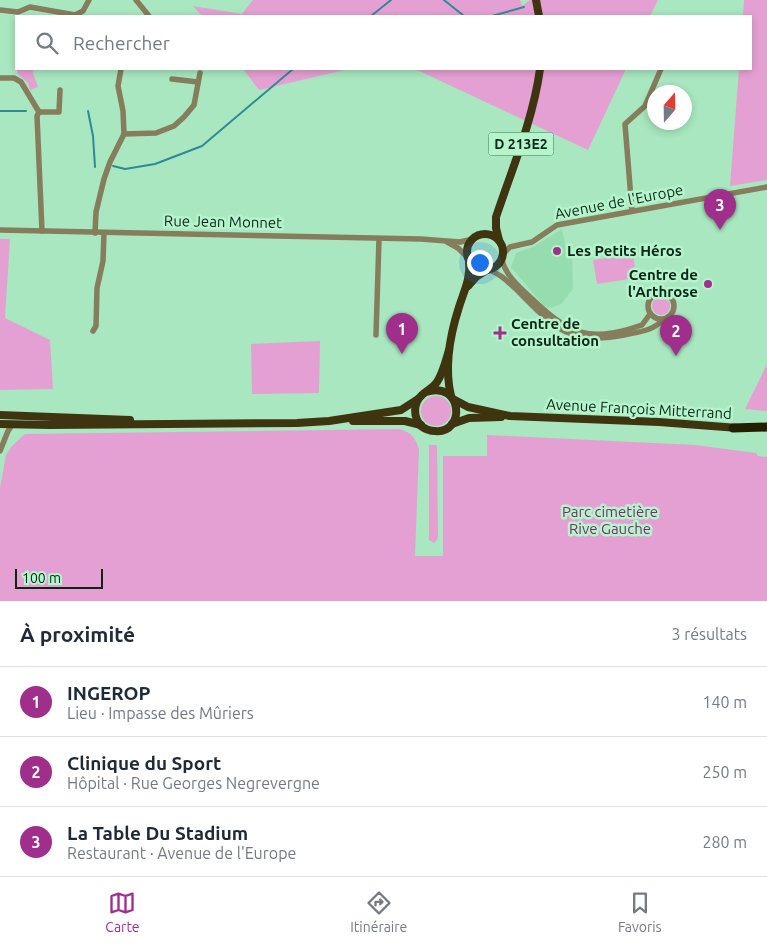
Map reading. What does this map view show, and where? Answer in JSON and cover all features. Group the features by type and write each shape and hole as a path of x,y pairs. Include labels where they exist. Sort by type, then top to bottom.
{"highway":[{"path":"733,428 767,427"}],"main road":[{"path":"536,0 539,15"},
{"name":"D 213E2","path":"480,234 490,226 496,217 524,136 540,70"},
{"name":"D 213E2","path":"496,217 496,228 500,241"},
{"path":"329,421 401,410 418,399 437,382 449,350 457,314 470,274 467,247 472,239 480,234 490,234 500,241 503,257 494,268 476,277 466,288"},
{"path":"468,259 476,268 488,270"},
{"path":"0,424 49,426 169,423 251,425 329,421 404,421 439,432 452,424 457,412 448,378 449,350"},
{"path":"426,392 439,390 452,398"},
{"name":"Avenue François Mitterrand","path":"452,398 468,407 510,416"},
{"path":"418,399 415,405 415,412 421,425"},
{"path":"0,415 169,423"},
{"name":"Avenue François Mitterrand","path":"452,424 469,418 510,416 659,422 767,431"}],"street":[{"path":"0,10 18,12 30,8 75,15 83,10 89,0"},
{"path":"136,0 148,15"},
{"path":"95,233 96,212 104,179 124,134 123,111 118,86 121,70"},
{"path":"632,212 625,124 645,106 661,70"},
{"path":"124,134 156,133 174,126 194,105 200,73"},
{"path":"0,78 14,78 21,82 39,112"},
{"path":"172,79 198,82"},
{"path":"39,112 59,112 60,90"},
{"path":"39,112 37,116 42,231"},
{"name":"Avenue de l'Europe","path":"510,247 532,242 557,224 767,187"},
{"name":"Rue Jean Monnet","path":"0,230 460,242 472,239"},
{"path":"93,331 96,326 97,288 103,261 104,233"},
{"path":"376,335 379,239"},
{"path":"446,241 458,248 468,259"},
{"path":"500,241 510,247 503,257 505,270 553,319 568,329 585,334 604,334 642,325 650,314"},
{"path":"488,270 503,276 539,313 555,326 570,334 586,338 607,338 658,326 662,320 671,316 674,309 674,302 668,295 660,293 652,297 648,307 650,314 654,318 662,320"},
{"path":"0,451 13,424"}],"shaded area":[{"path":"562,229 567,254 572,254 573,289 561,304 551,308 544,306 511,267 516,253 533,247"}],"green space":[{"path":"253,0 520,0 522,6 530,0 658,0 650,15 201,15 193,6 242,14"},
{"path":"744,0 767,0 767,180 730,186 739,70 752,70 752,15 743,15"},
{"path":"17,70 34,70 38,87 30,90 28,83 17,73"},
{"path":"244,70 345,70 259,90"},
{"path":"417,70 626,70 588,150"},
{"path":"0,239 10,239 5,318 50,340 53,389 0,390"},
{"path":"631,249 636,250 636,253 633,254 636,276 641,276 640,280 637,282 636,278 597,284 593,260 632,254"},
{"path":"657,297 665,297 670,302 668,313 657,315 652,310 652,302"},
{"path":"320,341 319,393 252,394 251,344"},
{"path":"767,364 767,411 745,409"},
{"path":"436,396 447,400 451,411 447,422 436,426 425,422 421,411 425,400"},
{"name":"Parc cimetière Rive Gauche","path":"399,429 412,436 419,449 415,556 443,556 443,456 487,456 487,435 695,445 756,453 758,456 767,457 767,601 0,601 0,488 6,455 12,446 25,434"},
{"path":"429,445 437,445 438,536 434,543 429,540"}],"waterway":[{"path":"372,15 391,0"},
{"path":"444,0 463,15"},
{"path":"496,15 524,7"},
{"path":"113,166 125,169 155,164 202,146 292,70"},
{"path":"0,111 26,111"},
{"path":"88,111 93,136 95,167"}],"place":[{"name":"La Table Du Stadium","path":"720,230"},
{"name":"Les Petits Héros","path":"557,251"},
{"name":"Centre de l'Arthrose","path":"708,284"},
{"name":"Centre de consultation","path":"500,333"},
{"name":"INGEROP","path":"402,354"},
{"name":"Clinique du Sport","path":"676,356"}]}
